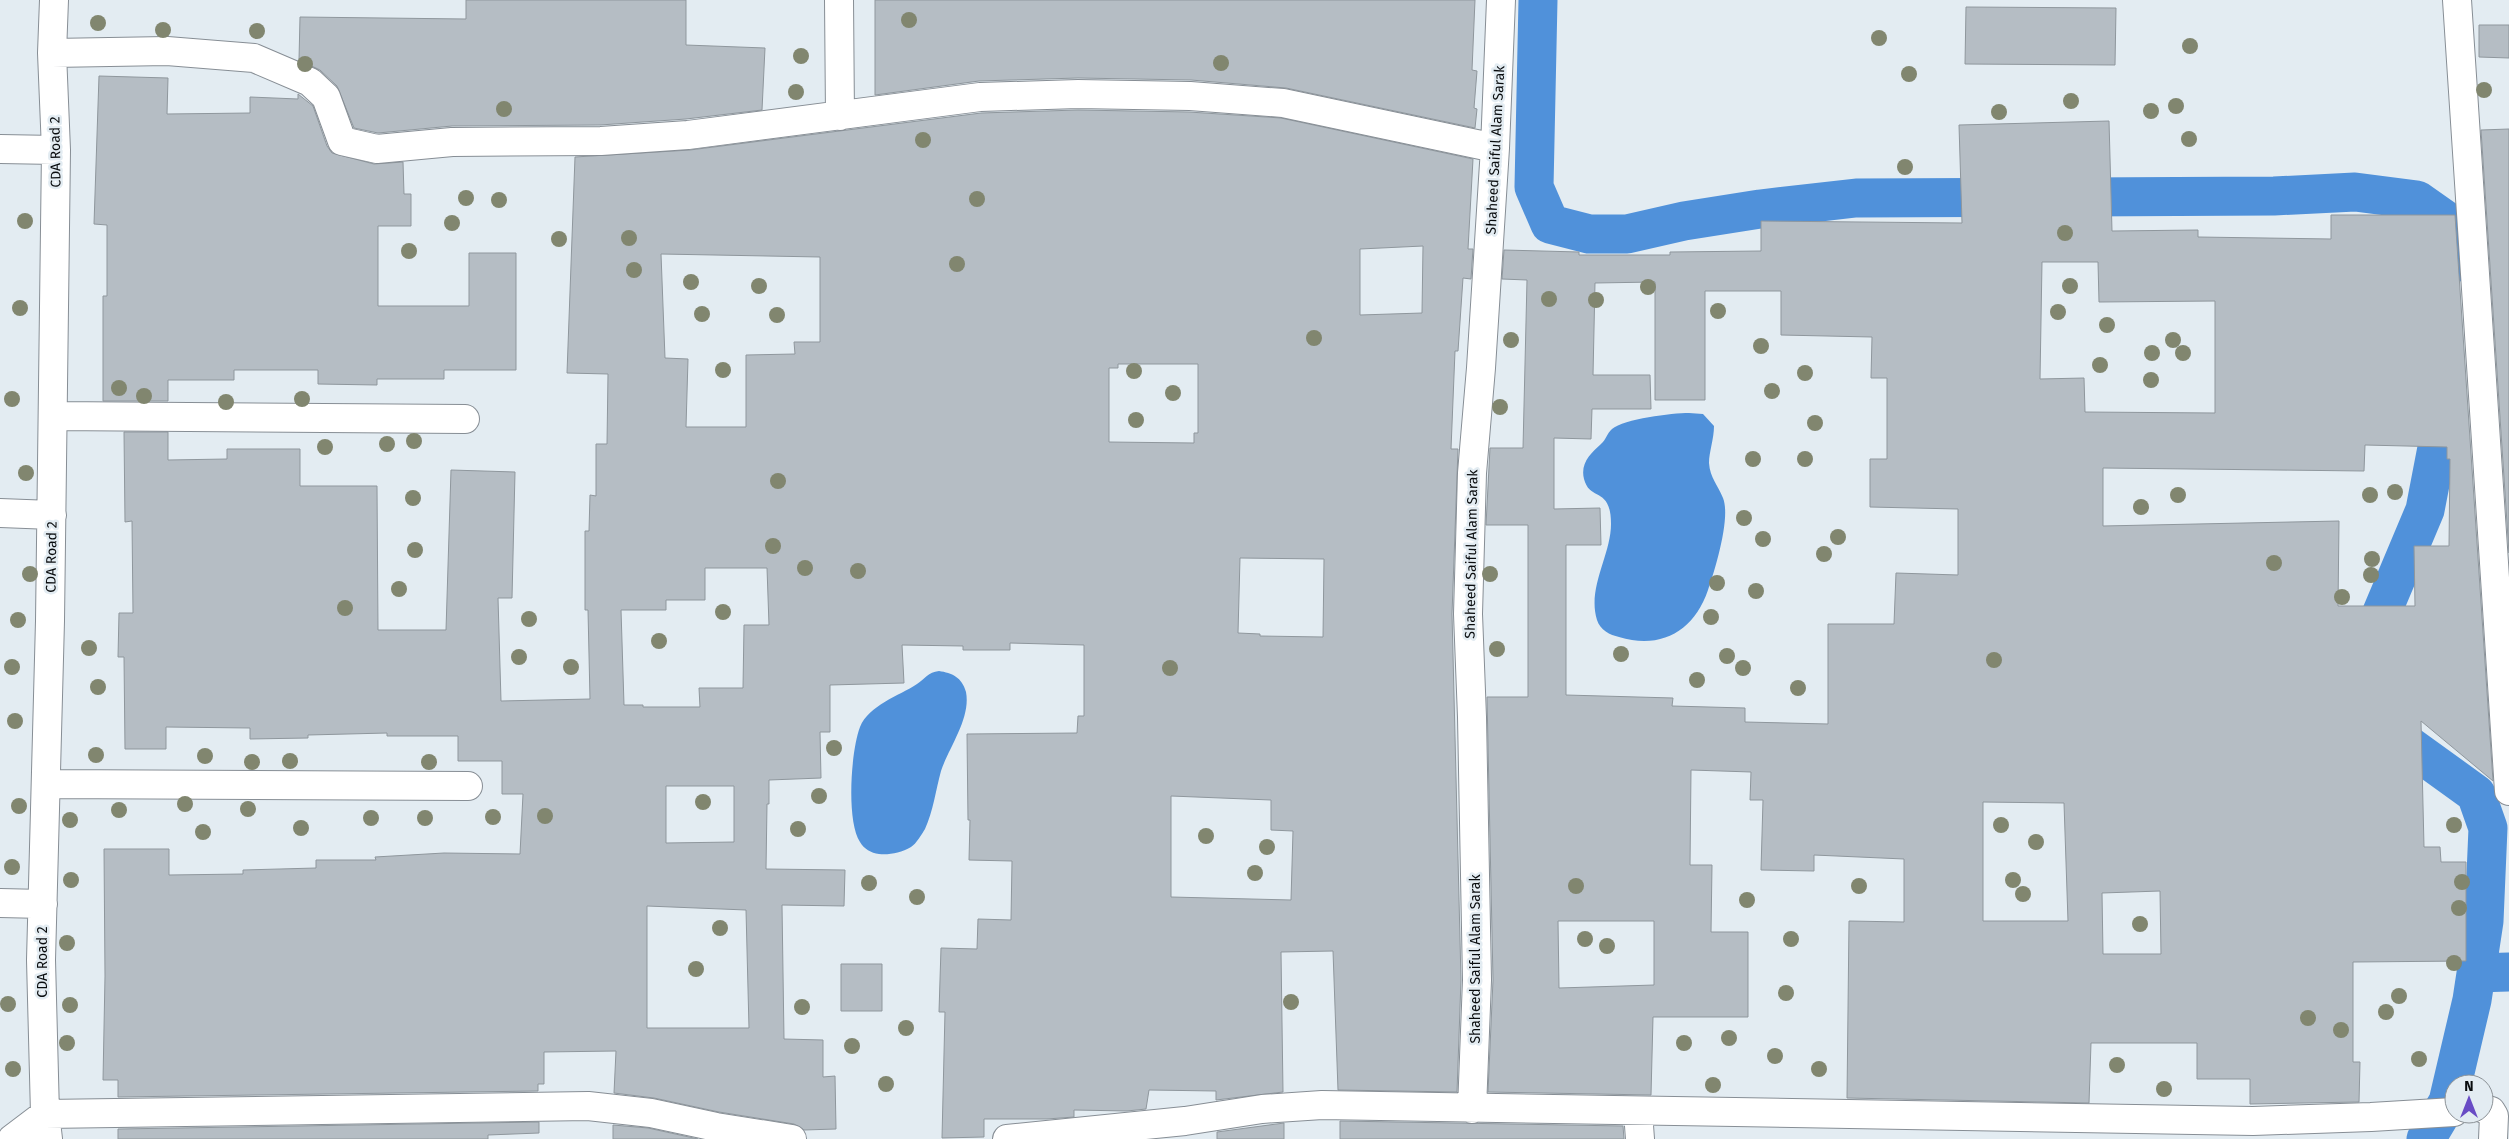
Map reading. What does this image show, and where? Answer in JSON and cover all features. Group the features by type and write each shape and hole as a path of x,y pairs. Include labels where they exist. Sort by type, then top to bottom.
{"street":[{"name":"CDA Road 2","path":"47,1126 41,960 52,515 56,150 52,53 54,0"},
{"path":"839,0 840,116"},
{"name":"Shaheed Saiful Alam Sarak","path":"1472,1109 1477,980 1473,746 1468,614 1472,473 1482,368 1495,148 1501,0"},
{"path":"2457,0 2509,791"},
{"path":"52,53 167,51 254,58 310,82 326,97 342,141 377,148 452,142 601,141 688,135 980,98 1078,94 1190,96 1283,103 1495,148"},
{"path":"0,149 56,150"},
{"path":"53,416 465,419"},
{"path":"0,514 52,515"},
{"path":"46,784 468,786"},
{"path":"0,903 43,904"},
{"path":"1007,1139 1185,1121 1282,1108 1394,1105 1472,1109 1639,1129 2253,1121 2444,1113"},
{"path":"12,1139 47,1126 588,1106 651,1113 792,1139"}],"water":[{"path":"1689,413 1703,414 1714,426 1709,463 1725,507 1724,531 1711,581 1702,604 1694,616 1674,634 1662,639 1649,641 1616,636 1600,627 1595,608 1597,584 1610,536 1610,512 1608,504 1604,499 1587,486 1583,473 1585,463 1610,431 1618,425 1649,417"},
{"path":"939,671 959,679 966,692 967,702 962,722 941,771 928,822 921,836 911,847 891,854 873,853 860,842 856,832 851,802 852,768 860,727 864,719 877,707 917,684 929,674"}],"building":[{"path":"466,0 686,0 686,45 765,48 762,110 686,119 600,125 452,126 378,133 354,128 337,86 320,70 299,60 300,17 466,19"},
{"path":"875,0 1475,0 1472,70 1477,71 1474,108 1477,109 1475,128 1286,88 1191,80 1078,78 979,81 875,95"},
{"path":"1966,7 2116,8 2115,65 1965,64"},
{"path":"2479,25 2509,25 2509,58 2479,57"},
{"path":"99,76 168,78 167,114 250,113 250,97 298,99 298,94 313,106 327,146 332,153 374,164 403,162 404,194 411,194 411,226 378,226 378,306 469,306 469,253 516,253 516,370 444,370 444,379 377,379 377,385 318,384 318,370 234,370 234,380 168,380 168,401 103,401 103,296 107,296 107,225 94,224"},
{"path":"1078,110 1189,112 1281,118 1473,159 1468,249 1473,249 1471,279 1463,278 1458,351 1455,351 1451,449 1458,449 1452,614 1461,980 1457,1092 1338,1090 1333,951 1281,952 1283,1092 1216,1100 1216,1091 1149,1090 1146,1109 1127,1111 1074,1110 1074,1117 1047,1119 984,1119 984,1137 942,1138 945,1012 939,1012 941,948 977,949 978,919 1011,920 1012,861 969,860 970,820 968,820 967,734 1077,733 1078,716 1084,716 1084,645 1010,643 1010,650 963,650 963,646 902,645 904,683 830,685 830,732 820,732 821,778 769,780 766,869 845,870 844,906 782,905 784,1039 823,1040 823,1077 835,1076 836,1129 804,1130 794,1124 719,1112 654,1098 614,1093 616,1051 544,1052 544,1084 538,1084 538,1091 118,1097 118,1080 103,1080 105,976 104,849 169,849 169,875 243,874 243,870 316,868 316,860 376,860 375,857 444,853 520,854 523,794 502,794 502,761 458,761 458,736 387,736 387,733 308,735 308,738 250,739 250,728 166,727 166,749 125,749 124,657 118,657 119,613 133,613 132,521 125,522 124,432 168,432 168,460 227,459 227,449 300,449 300,486 377,486 378,630 446,630 451,470 515,472 512,598 498,598 501,701 590,699 588,610 585,610 585,531 589,531 590,495 596,496 596,444 607,444 608,374 567,373 575,157 690,150 981,113","holes":["1423,246 1422,313 1360,315 1360,249","661,254 820,257 820,342 794,342 795,354 746,355 746,427 686,427 688,359 665,358","1118,364 1198,364 1198,433 1194,433 1194,443 1109,442 1109,368 1118,368","1240,558 1324,559 1323,637 1260,636 1260,634 1238,633","705,568 767,568 769,625 744,625 743,688 699,688 700,707 624,705 621,610 666,610 666,600 705,600","666,786 734,786 734,842 666,843","1171,796 1271,800 1271,830 1293,831 1291,900 1171,897","647,906 746,910 749,1028 647,1028"]},
{"path":"2109,121 2112,231 2198,230 2198,237 2331,239 2331,215 2455,215 2493,781 2421,721 2424,847 2440,847 2441,862 2466,862 2466,961 2353,962 2353,1062 2360,1062 2359,1102 2250,1104 2250,1079 2197,1079 2197,1043 2091,1043 2089,1103 1847,1098 1849,921 1904,922 1904,859 1814,855 1814,871 1761,870 1763,800 1750,800 1751,772 1691,770 1690,865 1712,865 1711,932 1748,932 1748,1017 1653,1017 1651,1095 1488,1092 1493,980 1487,697 1528,697 1528,525 1486,525 1490,448 1523,448 1527,280 1502,279 1504,250 1579,252 1579,255 1670,255 1670,252 1761,251 1761,221 1962,223 1959,125","holes":["2042,262 2098,262 2099,302 2215,301 2215,413 2085,412 2084,378 2040,379","1655,282 1655,400 1705,400 1705,291 1781,291 1781,335 1872,337 1871,378 1887,378 1887,459 1870,459 1870,507 1958,509 1958,575 1896,573 1894,624 1828,624 1828,724 1745,722 1745,708 1672,706 1673,698 1566,695 1566,545 1601,545 1600,508 1554,509 1554,438 1591,439 1592,409 1651,409 1650,375 1593,375 1595,283","2365,445 2447,447 2447,459 2450,459 2449,546 2414,546 2415,606 2338,606 2339,521 2103,526 2103,468 2364,471","1983,802 2064,803 2068,921 1983,921","2160,891 2161,954 2103,954 2102,893","1558,921 1654,921 1654,985 1559,988"]},
{"path":"2509,129 2509,553 2481,130"},
{"path":"841,964 882,964 882,1011 841,1011"},
{"path":"1340,1121 1623,1126 1624,1139 1340,1139"},
{"path":"539,1122 539,1133 488,1135 488,1139 118,1139 118,1129"},
{"path":"1284,1123 1284,1139 1217,1139 1217,1132"},
{"path":"613,1125 648,1128 698,1139 613,1139"}],"waterway":[{"path":"1538,0 1534,187 1550,224 1589,234 1627,234 1684,221 1760,209 1856,198 2274,196 2355,192 2417,200 2444,219 2458,262"},
{"path":"2364,655 2425,510 2447,396"},
{"path":"2382,722 2386,729 2476,794 2488,828 2484,921 2472,1000 2448,1102 2426,1139"},
{"path":"2476,973 2509,972"}]}
